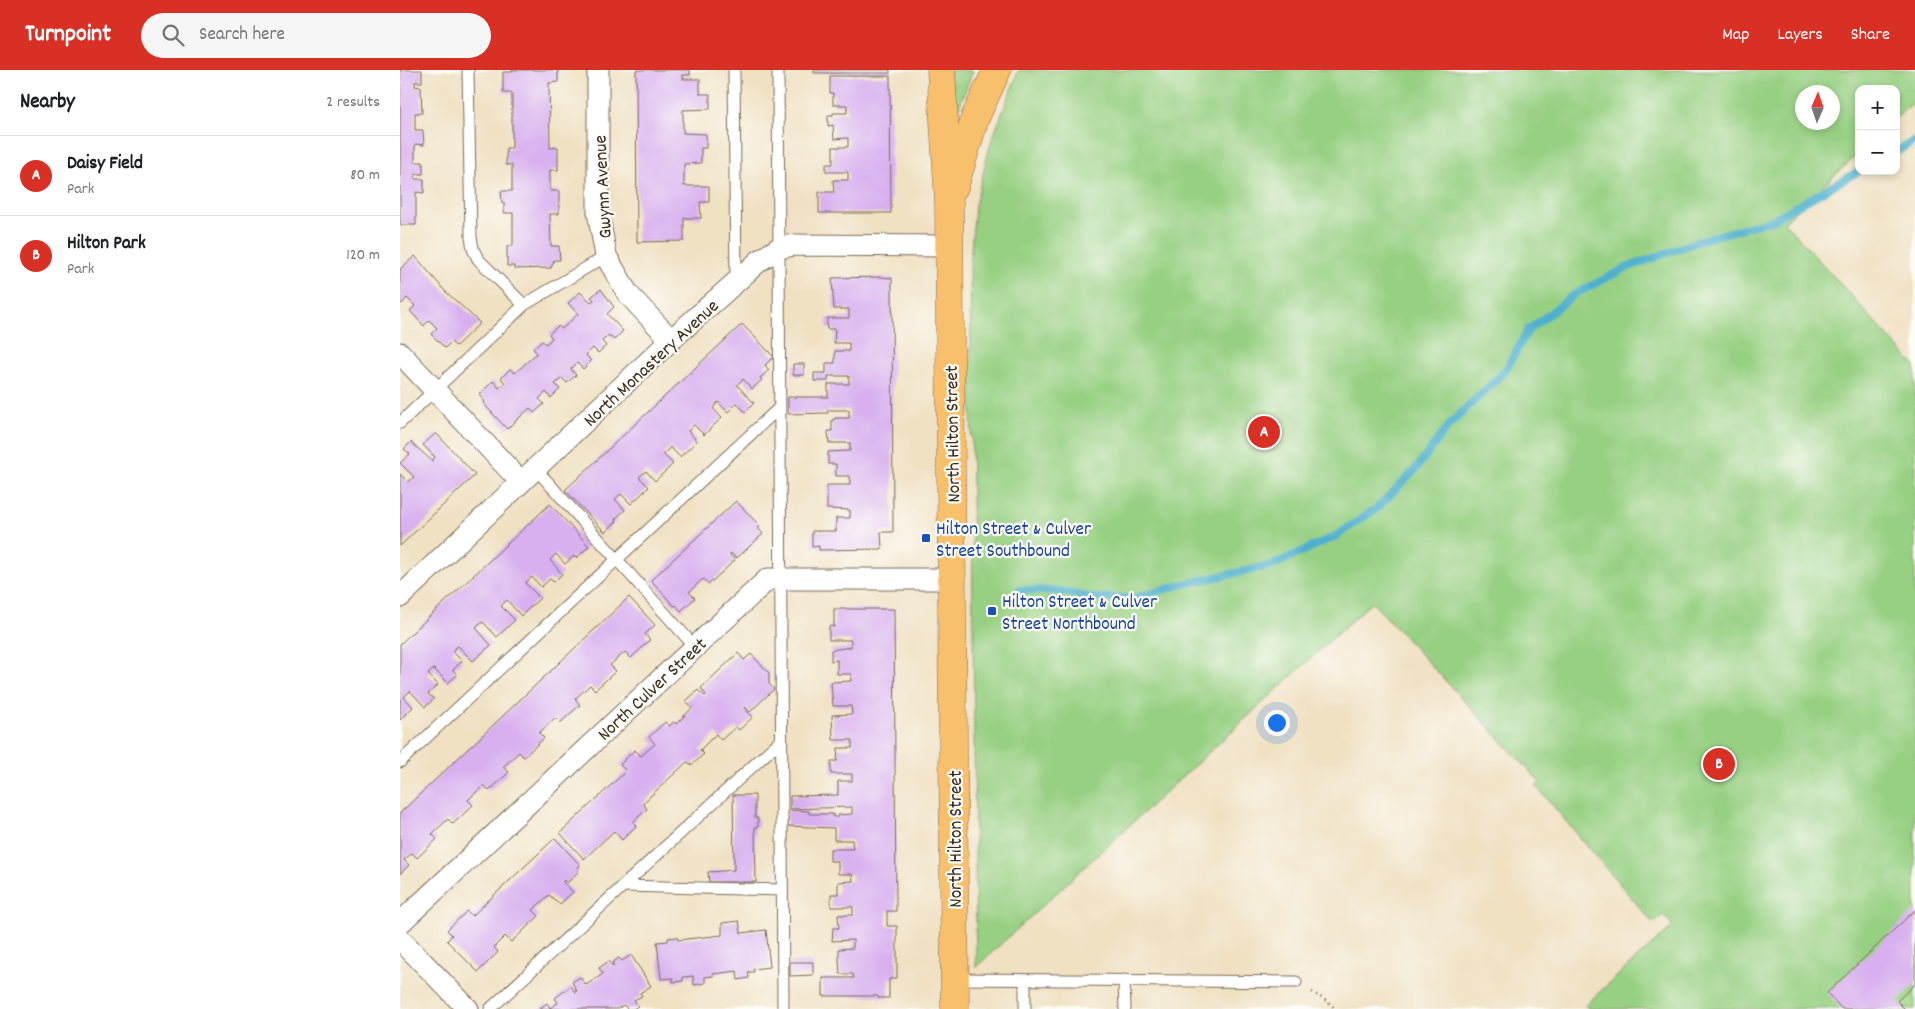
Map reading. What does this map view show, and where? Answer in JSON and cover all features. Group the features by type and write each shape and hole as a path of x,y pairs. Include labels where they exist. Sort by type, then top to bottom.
{"main road":[{"name":"North Hilton Street","path":"941,70 949,203 955,1009"},
{"path":"949,203 975,118 992,78"}],"street":[{"name":"Gwynn Avenue","path":"598,70 598,212 606,256 628,294 671,340"},
{"name":"North Monastery Avenue","path":"400,597 671,340 759,261 779,248 794,245 948,246"},
{"path":"400,354 435,390 529,476"},
{"name":"North Culver Street","path":"400,923 768,579 953,579"},
{"path":"400,939 468,1009"}],"lane":[{"path":"468,70 471,237 473,249 478,259 524,305"},
{"path":"734,70 736,282"},
{"path":"778,70 783,1009"},
{"path":"400,423 524,305 606,256"},
{"path":"400,762 780,407"},
{"path":"529,476 617,560 695,647"},
{"path":"490,1009 781,740"},
{"path":"623,886 782,890"},
{"path":"955,979 1296,982"},
{"path":"1024,980 1025,1009"},
{"path":"1124,980 1125,1009"}],"path":[{"path":"1312,992 1336,1009"}],"green space":[{"path":"950,70 973,70 956,115"},
{"path":"1019,70 1915,70 1915,101 1900,114 1900,85 1855,85 1855,157 1784,222 1915,366 1915,1009 1589,1009 1585,1005 1673,926 1663,915 1653,923 1536,786 1540,782 1372,602 976,967 970,261 975,205 991,142"}],"building":[{"path":"400,70 422,70 422,82 415,82 415,86 421,87 422,113 415,113 415,130 423,130 424,145 415,144 415,162 423,162 423,174 416,174 415,179 424,179 424,193 416,192 416,225 400,225"},
{"path":"512,70 558,70 558,82 549,83 550,148 558,147 558,170 550,170 550,191 559,191 559,214 550,214 551,246 559,246 560,260 554,260 551,268 514,269 514,266 507,266 507,246 513,246 513,213 504,213 501,191 512,191 512,165 506,165 506,148 512,148 512,93 503,93 503,72 512,72"},
{"path":"636,70 690,70 690,75 683,75 683,79 700,79 700,94 710,94 710,109 683,110 683,133 706,134 706,148 701,148 701,163 684,164 684,186 709,186 709,202 700,202 701,218 684,218 684,241 637,242"},
{"path":"814,70 890,70 890,73 814,73"},
{"path":"830,76 890,76 891,213 819,213 819,192 834,192 833,180 848,180 848,172 826,172 826,164 833,164 833,147 848,147 848,138 834,139 833,125 828,126 828,115 847,113 847,105 833,105 833,93 830,93"},
{"path":"415,256 445,291 480,323 456,346 451,342 445,348 431,334 437,328 429,320 424,326 410,311 415,306 407,298 402,304 400,302 400,269"},
{"path":"832,278 892,278 893,532 881,532 882,549 819,550 819,546 812,547 812,531 836,531 836,518 850,518 850,510 827,509 827,485 850,485 850,476 836,476 836,464 828,464 828,452 850,451 850,443 829,443 828,431 832,431 832,420 835,418 849,418 849,410 828,410 828,413 788,414 788,397 828,397 828,384 849,384 849,376 828,376 828,381 814,381 814,373 826,373 826,363 835,363 835,351 849,351 849,343 834,343 835,329 827,329 827,318 849,318 849,309 834,309"},
{"path":"601,289 614,307 607,314 623,331 614,340 609,335 602,341 606,346 598,353 593,348 586,355 591,361 583,369 577,363 571,369 576,375 567,383 562,378 555,384 560,389 551,398 546,392 539,399 544,404 534,413 530,408 507,429 483,403 485,402 479,395 493,381 499,388 505,383 501,378 510,369 515,373 537,353 533,349 542,341 546,344 552,338 549,334 558,326 562,329 578,314 568,303 580,292 591,302 594,300 591,297"},
{"path":"742,324 774,357 765,365 769,370 752,389 743,379 737,385 754,403 745,412 737,403 728,412 718,402 713,408 722,418 704,435 694,425 688,431 697,441 680,457 670,447 663,454 673,464 655,481 646,471 639,477 649,487 631,504 621,494 615,499 625,510 605,532 565,490"},
{"path":"793,364 804,364 804,375 793,375"},
{"path":"436,433 475,475 400,546 400,474 408,482 414,477 400,463 410,454 404,449 411,442 432,461 435,457 423,445"},
{"path":"736,501 760,526 758,528 763,534 737,558 730,553 735,560 709,584 703,579 689,592 695,598 681,611 676,605 674,606 651,580"},
{"path":"550,504 589,546 577,558 574,556 565,564 556,554 550,560 562,574 554,582 550,579 541,587 532,577 525,583 540,598 521,616 507,600 501,606 515,620 497,637 483,622 479,625 476,628 491,645 473,661 458,646 455,648 452,651 462,661 453,670 457,675 448,683 434,669 428,674 438,685 428,694 434,699 425,707 410,691 404,697 413,707 400,720 400,644"},
{"path":"629,597 655,625 645,634 650,640 631,658 625,652 610,665 616,671 595,690 590,685 575,699 580,705 560,723 555,718 539,733 544,738 524,757 519,752 503,767 509,772 489,791 484,785 468,800 473,805 453,824 448,819 432,834 437,839 417,858 412,853 404,860 409,865 400,874 400,813"},
{"path":"834,609 894,609 896,911 887,911 887,926 897,926 897,978 889,979 889,998 878,998 878,996 823,996 823,978 854,978 853,974 840,974 839,961 839,949 853,948 853,940 832,941 833,928 839,928 838,915 853,915 853,907 831,907 831,894 838,894 838,882 853,881 852,874 838,874 838,861 830,861 830,849 853,849 852,840 834,840 834,828 787,826 787,810 809,811 809,814 833,814 833,817 852,814 852,807 790,809 790,796 838,795 838,781 852,781 852,774 831,774 831,761 837,761 838,748 852,748 852,740 833,740 832,715 852,714 851,706 833,706 831,682 851,681 851,674 837,674 837,660 831,661 831,650 851,647 851,640 829,640 829,626 834,627"},
{"path":"738,653 744,660 751,654 769,673 769,684 774,689 750,712 744,708 753,717 739,730 736,727 721,740 716,734 700,750 704,754 692,765 687,762 643,803 647,809 633,822 637,825 622,840 614,831 584,859 560,833 626,771 620,765 627,757 635,750 641,756 655,744 649,737 665,722 669,726 674,722 676,724 692,708 686,701 698,690 706,695 701,688"},
{"path":"733,795 755,795 755,818 758,818 758,827 755,827 756,882 709,882 708,872 734,870"},
{"path":"555,838 580,865 577,869 579,871 567,883 564,880 563,882 573,892 560,904 549,895 533,910 539,916 511,942 505,936 494,947 498,952 478,972 447,941 452,935 447,930 467,911 472,916"},
{"path":"1915,910 1915,984 1897,1001 1905,1009 1842,1009 1827,993"},
{"path":"739,921 741,933 766,930 770,967 753,969 754,972 748,972 749,978 738,980 737,971 713,974 713,976 705,977 705,983 694,985 693,976 683,977 683,981 673,982 673,978 661,979 657,942 668,941 668,938 677,937 678,940 722,935 722,923"},
{"path":"631,955 651,986 640,993 642,996 634,1000 638,1006 633,1009 627,1009 624,1005 617,1009 539,1009 547,1003 550,1008 558,1003 555,998 571,986 575,992 577,991 572,982 580,977 586,985 603,974 599,968 609,961 613,967 612,963 619,958 622,961"},
{"path":"790,962 813,962 813,975 790,976"}],"waterway":[{"path":"1900,149 1915,140"},
{"path":"1020,590 1059,591 1091,598 1134,598 1184,584 1273,565 1336,536 1377,508 1414,471 1451,423 1505,371 1528,330 1575,294 1626,268 1705,239 1772,220 1855,173"}],"place":[{"name":"Daisy Field","path":"1264,432"},
{"name":"Hilton Street & Culver Street Southbound","path":"926,538"},
{"name":"Hilton Street & Culver Street Northbound","path":"992,611"},
{"name":"Hilton Park","path":"1719,764"}]}
